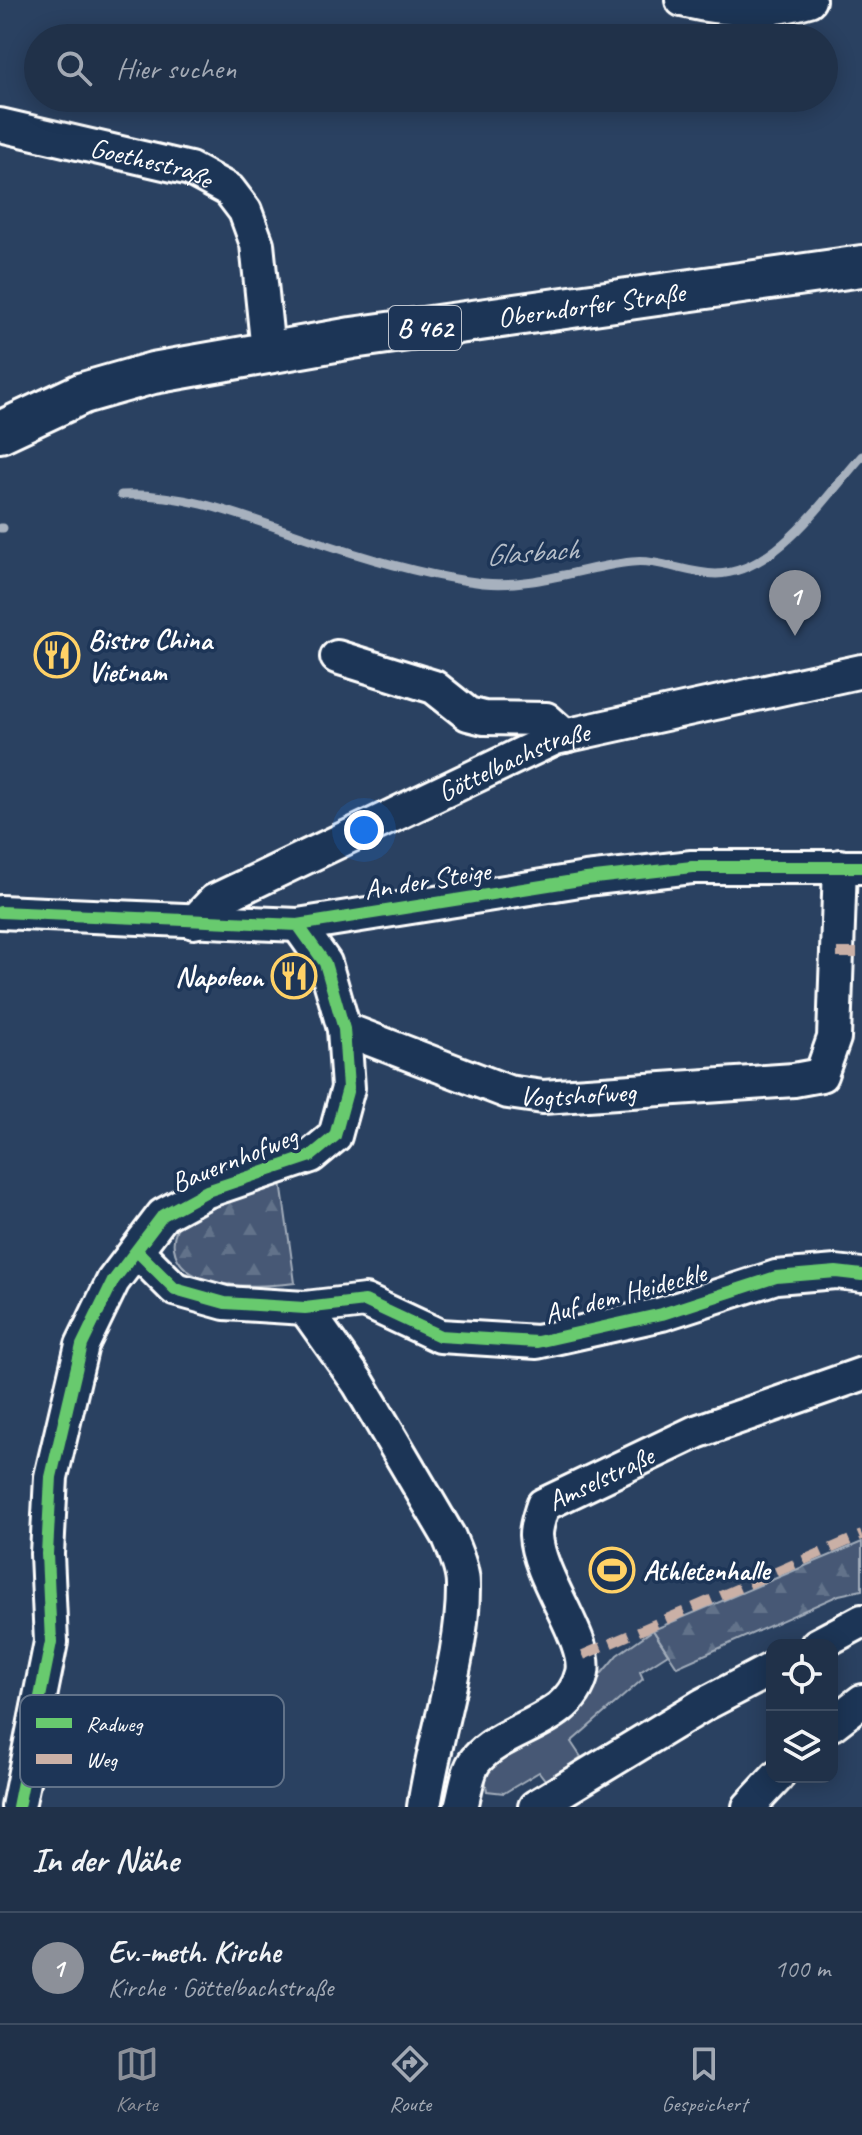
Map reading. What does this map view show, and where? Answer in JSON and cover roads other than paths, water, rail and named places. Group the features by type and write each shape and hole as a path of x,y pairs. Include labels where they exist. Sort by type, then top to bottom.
{"main road":[{"name":"Oberndorfer Straße","path":"0,432 83,393 116,382 268,352 862,266"}],"street":[{"path":"682,0 785,8 809,0"},
{"name":"Goethestraße","path":"0,125 190,169 229,190 245,211 257,244 268,352"},
{"path":"337,657 434,687 468,714 484,718 546,719 565,736"},
{"name":"Göttelbachstraße","path":"194,922 214,901 565,736 862,671"},
{"name":"An der Steige","path":"0,912 298,925 692,867 851,867"},
{"name":"Vogtshofweg","path":"344,1029 508,1092 543,1097 794,1080 821,1075 834,1038 851,867"},
{"name":"Bauernhofweg","path":"40,1695 51,1642 47,1554 51,1477 82,1345 113,1281 163,1215 207,1191 311,1156 335,1136 348,1088 344,1029 325,963 298,925"},
{"name":"Auf dem Heideckle","path":"137,1251 175,1289 225,1303 305,1308 365,1301 440,1336 537,1342 662,1314 776,1277 836,1272 862,1275"},
{"path":"305,1308 359,1384 449,1537 463,1583 458,1629 424,1807"},
{"name":"Amselstraße","path":"465,1805 473,1762 499,1741 555,1712 573,1692 582,1674 583,1655 539,1554 536,1531 543,1505 696,1432 862,1374"},
{"path":"828,1639 862,1621"},
{"path":"535,1807 703,1705 766,1672"},
{"path":"838,1719 862,1701"},
{"path":"749,1807 771,1783"},
{"name":"Bauernhofweg","path":"18,1807 22,1787"}],"waterway":[{"name":"Glasbach","path":"121,495 149,495 202,504 387,563 483,583 521,583 632,562 716,574 739,570 760,561 779,547 798,530 862,456"}],"place":[{"name":"Ev.-meth. Kirche","path":"795,636"},
{"name":"Bistro China Vietnam","path":"57,655"},
{"name":"Napoleon","path":"294,976"},
{"name":"Athletenhalle","path":"612,1570"}]}
